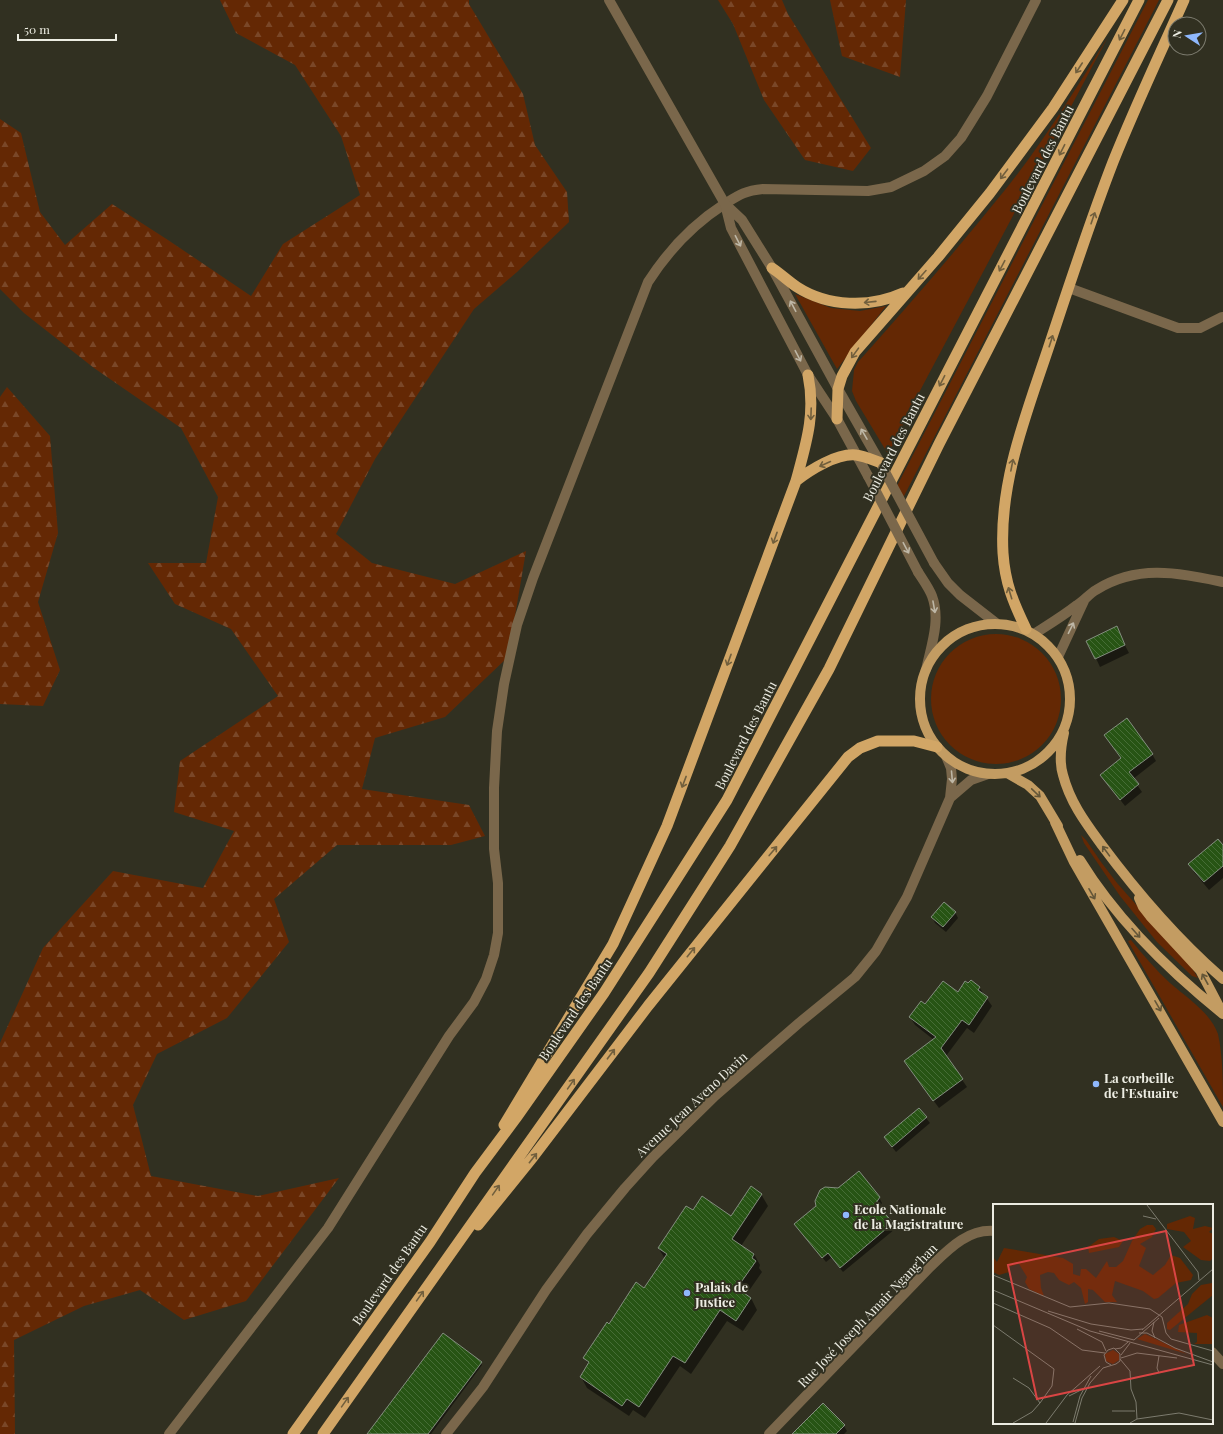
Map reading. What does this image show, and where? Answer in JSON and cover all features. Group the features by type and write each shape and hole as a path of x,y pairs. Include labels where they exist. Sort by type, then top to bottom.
{"highway":[{"path":"837,419 838,389 842,376 855,352 964,226 1013,164 1053,108 1123,0"},
{"name":"Boulevard des Bantu","path":"293,1434 430,1242 475,1173 516,1118 604,993 727,800 1139,0"},
{"path":"322,1434 649,973 730,846 829,669 939,444 1168,0"},
{"path":"1030,631 1012,601 1005,570 1003,533 1006,494 1013,457 1069,288 1113,162 1184,0"},
{"path":"772,268 798,287 814,296 840,302 856,303 880,301 893,298 907,291"},
{"path":"475,1173 613,944 667,826 796,481 810,422 811,392 808,375"},
{"path":"796,481 809,470 839,457 857,455 882,466"},
{"path":"444,1263 489,1214 648,1006 848,757 860,748 878,741 914,741 937,747"}],"main road":[{"path":"1066,723 1055,744 1043,756 1029,766 1007,773 988,774 966,768 946,756 937,747 925,727 920,704 922,681 933,657 942,645 954,636 981,624 1009,624 1030,631 1045,642 1058,657 1069,684 1070,704 1066,723 1062,740 1061,765 1066,787 1074,804 1084,822 1130,882 1199,957 1223,979"},
{"path":"1007,773 1028,785 1040,796 1055,822 1087,870 1135,932 1175,972 1223,1014"},
{"path":"1055,822 1074,862 1223,1122"},
{"path":"1130,882 1143,907 1200,970 1223,1014"}],"street":[{"path":"609,0 725,204 731,228 808,375 837,419 918,572 932,595 935,605 936,618 926,670"},
{"path":"169,1434 328,1228 449,1036 474,1002 486,979 494,955 498,933 498,883 494,849 494,788 497,731 504,684 518,625 533,578 648,282 662,260 685,234 710,214 742,193 756,190 874,190 891,187 924,171 945,156 961,138 987,96 1036,0"},
{"path":"725,204 742,220 772,268 934,563 948,583 960,595 996,623"},
{"path":"1069,288 1178,328 1200,328 1222,317"},
{"path":"1030,631 1060,618 1095,590 1126,577 1154,572 1173,573 1223,582"},
{"path":"1058,657 1084,599"},
{"path":"946,756 952,779 950,798"},
{"path":"950,798 971,780 988,774"},
{"name":"Avenue Jean Aveno Davin","path":"446,1434 483,1387 546,1290 587,1234 625,1188 653,1157 715,1096 799,1023 855,977 876,952 909,891 950,798"},
{"name":"Rue José Joseph Amair Ngang'han","path":"769,1434 930,1267 956,1243 972,1234 993,1231"},
{"path":"1213,1353 1223,1364"}],"green space":[{"path":"220,0 469,0 469,4 523,94 535,145 567,192 569,222 517,272 474,309 375,459 336,534 372,563 455,584 526,551 508,657 445,717 375,738 362,789 469,805 485,836 451,845 337,845 274,899 289,942 227,1018 157,1054 133,1105 151,1176 258,1196 339,1178 246,1301 184,1320 140,1290 84,1306 14,1340 15,1434 0,1434 0,1043 43,948 113,871 203,888 234,831 174,812 180,761 278,696 231,629 175,604 148,563 206,563 218,497 181,428 94,368 24,313 0,289 0,119 21,133 40,212 65,245 112,204 251,296 283,244 360,195 341,136 295,65 236,33"},
{"path":"718,0 782,0 788,14 871,148 853,171 805,160 764,100 733,24"},
{"path":"830,0 906,0 900,77 842,56"},
{"path":"1148,0 1159,0 903,498 897,486"},
{"path":"1108,37 923,385 888,454 856,401 852,391 854,370 858,362 935,274 1023,167 1073,93"},
{"path":"795,294 831,308 860,311 886,306 837,369"},
{"path":"7,387 50,436 58,533 38,602 60,670 43,706 0,704 0,397"},
{"path":"996,634 1009,635 1021,639 1042,653 1056,674 1060,686 1060,712 1056,724 1042,745 1021,759 1009,763 996,764 983,763 971,759 950,745 936,724 932,712 931,699 932,686 936,674 950,653 971,639 983,635"},
{"path":"1081,835 1117,883 1192,968 1198,978 1192,976 1157,942 1120,896 1084,843"},
{"path":"1131,940 1170,983 1204,1012 1214,1026 1218,1034 1221,1052 1223,1107 1128,941"}],"building":[{"path":"1117,626 1125,645 1095,659 1086,641"},
{"path":"1127,718 1153,754 1129,772 1139,784 1120,800 1100,775 1121,758 1104,735"},
{"path":"1218,839 1223,845 1223,866 1204,882 1188,864"},
{"path":"944,902 956,912 943,927 931,917"},
{"path":"971,980 980,987 978,990 988,997 969,1025 962,1020 941,1048 963,1079 933,1101 904,1061 936,1037 909,1017 921,1001 925,1004 943,981 958,992 965,981 968,983"},
{"path":"919,1108 927,1117 892,1147 884,1137"},
{"name":"Ecole Nationale de la Magistrature","path":"859,1171 880,1197 876,1203 893,1223 840,1268 828,1253 822,1258 794,1224 816,1206 815,1201 820,1190 825,1187 838,1188"},
{"name":"Palais de Justice","path":"751,1186 762,1194 732,1239 754,1254 752,1258 756,1261 737,1288 751,1298 736,1321 720,1310 685,1363 673,1356 639,1407 627,1399 622,1406 580,1377 589,1362 583,1358 607,1322 609,1324 636,1282 644,1288 667,1254 658,1248 686,1206 693,1210 702,1196 731,1216"},
{"path":"443,1333 482,1362 428,1434 367,1434"},
{"path":"823,1403 845,1425 836,1434 792,1434"}],"place":[{"name":"La corbeille de l’Estuaire","path":"1096,1084"},
{"name":"Ecole Nationale de la Magistrature","path":"846,1215"},
{"name":"Palais de Justice","path":"687,1293"}]}
